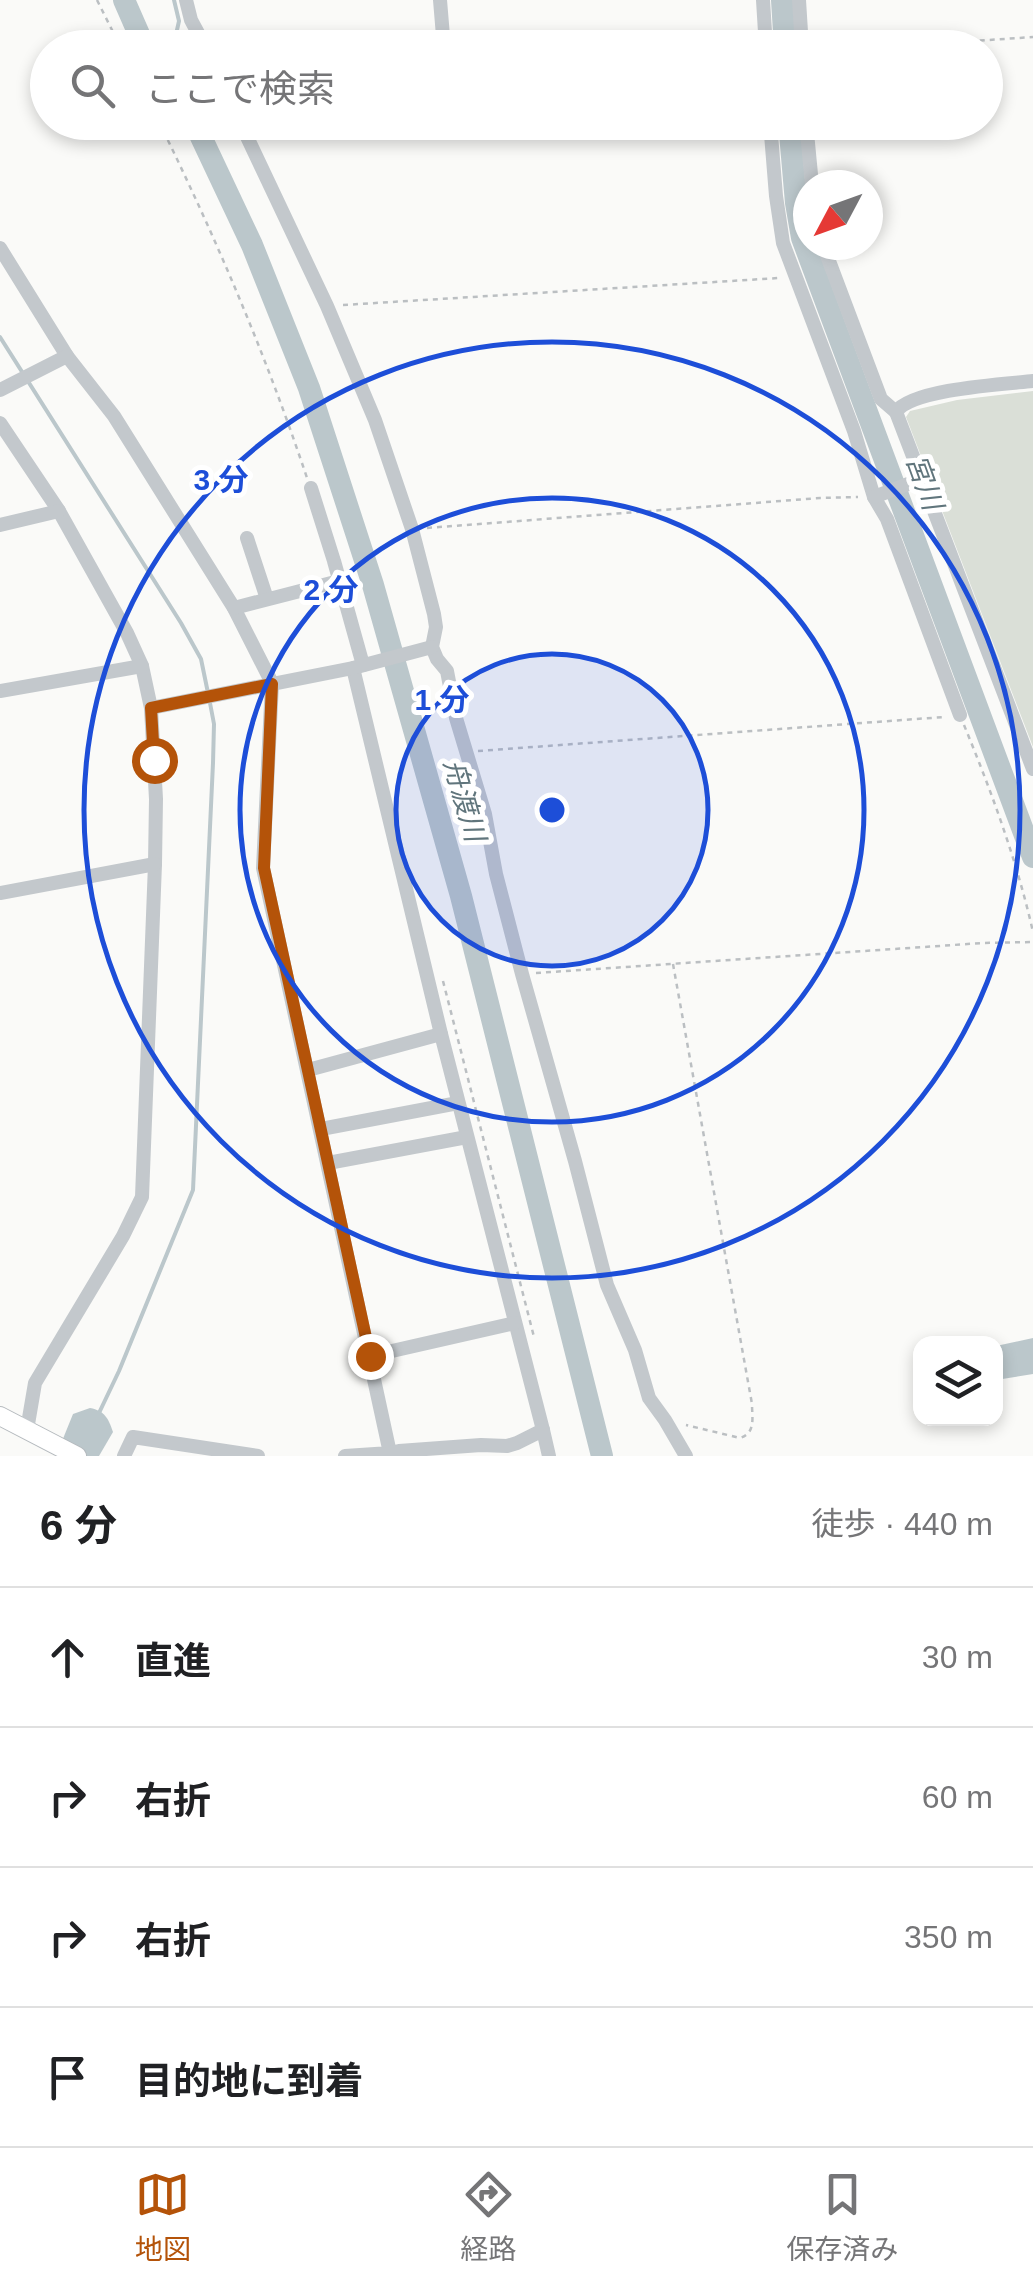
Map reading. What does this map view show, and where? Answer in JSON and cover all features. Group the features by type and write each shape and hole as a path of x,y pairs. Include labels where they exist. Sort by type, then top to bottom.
{"main road":[{"path":"0,1416 76,1456"}],"street":[{"path":"186,0 196,30"},
{"path":"440,0 442,30"},
{"path":"763,0 765,30"},
{"path":"800,0 801,30"},
{"path":"248,140 376,420 412,529 434,614 436,627 428,648"},
{"path":"771,140 783,243 794,277 960,715"},
{"path":"808,140 811,170"},
{"path":"0,248 67,356 114,416 234,608 272,684 264,868 390,1454"},
{"path":"829,260 881,399 896,412 917,481 1033,769"},
{"path":"0,390 67,356"},
{"path":"896,412 906,402 963,388 1033,381"},
{"path":"0,422 59,511 142,666 151,708 156,799 142,1197 124,1236 35,1383 27,1430"},
{"path":"877,497 917,481"},
{"path":"311,488 362,665 441,1034 549,1456"},
{"path":"0,525 59,511"},
{"path":"247,538 268,599"},
{"path":"234,608 340,581"},
{"path":"151,708 428,648"},
{"path":"428,648 447,671 522,974 607,1284 635,1350 649,1398 686,1456"},
{"path":"0,691 142,666"},
{"path":"0,894 155,864"},
{"path":"308,1070 441,1034"},
{"path":"321,1129 458,1103"},
{"path":"328,1163 467,1137"},
{"path":"370,1356 516,1323"},
{"path":"345,1456 507,1446 543,1430"},
{"path":"124,1456 133,1437 258,1456"}],"path":[{"path":"96,0 112,30"},
{"path":"1003,39 1033,37"},
{"path":"168,140 243,304 311,488"},
{"path":"326,306 794,277"},
{"path":"412,529 877,497"},
{"path":"466,752 960,715 992,792 1033,932"},
{"path":"522,974 1033,942"},
{"path":"665,1420 740,1438 752,1429 752,1404 673,964"},
{"path":"442,974 535,1341"}],"shaded area":[{"path":"1033,391 1033,747 906,417 910,411 957,400"},
{"path":"1033,1338 1033,1374 1003,1379 1003,1344"},
{"path":"90,1408 105,1416 113,1432 99,1456 56,1456 73,1414"}],"waterway":[{"name":"舟渡川","path":"124,0 137,30"},
{"path":"174,0 177,30"},
{"name":"宮川","path":"782,0 784,30"},
{"name":"舟渡川","path":"202,140 252,245 309,388 373,585 461,896 602,1456"},
{"name":"宮川","path":"791,140 802,238 1033,857"},
{"path":"0,337 181,623 201,659 208,693"},
{"path":"99,1413 193,1190 213,763 210,703"}],"route":[{"path":"154,760 151,708 272,684 264,868 370,1356"}]}
